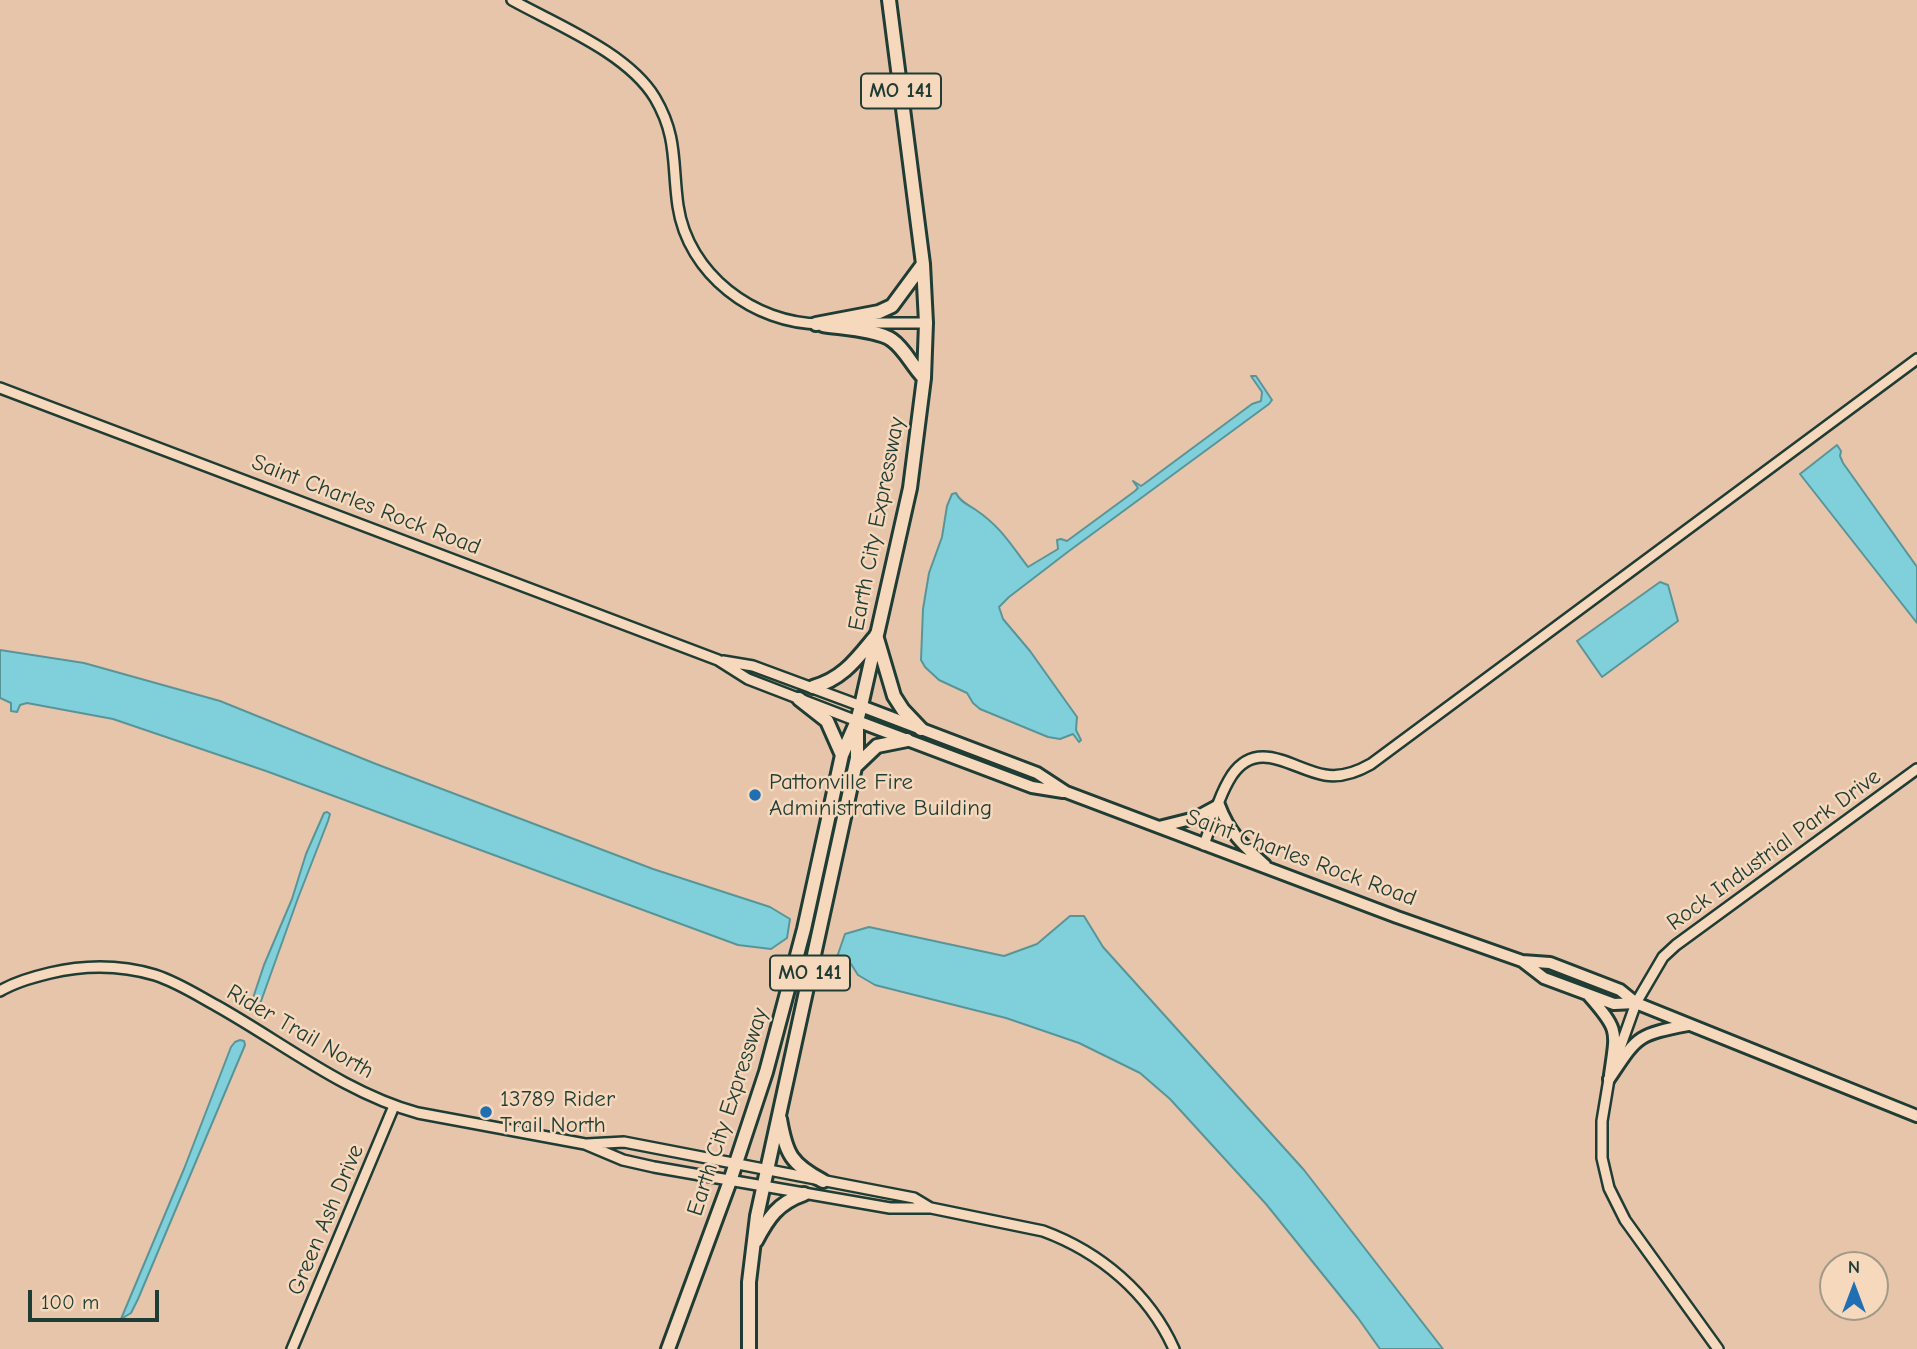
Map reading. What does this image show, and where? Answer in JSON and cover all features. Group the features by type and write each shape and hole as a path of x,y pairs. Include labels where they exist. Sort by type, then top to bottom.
{"highway":[{"name":"Earth City Expressway","path":"668,1349 736,1164 788,992 842,755 861,706 910,488 924,378 926,323 923,264 889,0"},
{"path":"816,324 879,312 892,306 923,264"},
{"path":"816,324 876,333 891,339 924,378"},
{"path":"813,687 836,679 845,672 876,635"},
{"path":"876,635 894,696 921,729"},
{"path":"799,699 827,721 842,755"},
{"name":"Earth City Expressway","path":"749,1349 752,1247 766,1170 857,758 857,721"},
{"path":"855,767 877,746 907,740"},
{"path":"779,1112 790,1156 797,1166 823,1181"},
{"path":"752,1247 774,1211 788,1200 804,1195"}],"main road":[{"name":"Saint Charles Rock Road","path":"861,706 1037,773 1066,792 1270,870 1522,961 1550,963 1620,990 1636,1003 1917,1115"},
{"name":"Saint Charles Rock Road","path":"857,721 1032,788 1066,792"},
{"path":"1158,827 1195,818 1219,805 1235,838 1270,870"},
{"name":"Saint Charles Rock Road","path":"1522,961 1544,978 1614,1004 1636,1003"},
{"path":"1587,993 1609,1020 1616,1036 1609,1079"},
{"path":"1609,1079 1640,1037 1654,1031 1689,1024"}],"street":[{"path":"512,0 619,60 654,96 667,123 675,151 678,205 688,239 703,264 720,284 739,299 772,316 816,324 926,323"},
{"path":"1204,845 1231,777 1246,761 1274,757 1325,775 1350,774 1371,764 1917,359"},
{"name":"Saint Charles Rock Road","path":"0,388 718,660 753,666 861,706"},
{"name":"Saint Charles Rock Road","path":"718,660 748,679 857,721"},
{"name":"Rock Industrial Park Drive","path":"1718,1349 1625,1220 1609,1188 1601,1140 1609,1079 1636,1003 1663,957 1917,769"},
{"name":"Rider Trail North","path":"0,991 24,980 68,969 114,967 157,976 191,991 359,1091 394,1107 585,1144 623,1160 804,1195 890,1208 931,1208 1025,1226 1060,1238 1102,1261 1127,1283 1162,1324 1174,1349"},
{"name":"Green Ash Drive","path":"292,1349 394,1107"},
{"name":"Rider Trail North","path":"585,1144 624,1142 914,1198 931,1208"}],"shaded area":[{"path":"0,0 1917,0 1917,1349 0,1349"}],"water":[{"path":"1251,376 1256,376 1272,400 1269,404 1069,551 999,607 1003,619 1030,651 1077,717 1076,730 1081,740 1079,742 1073,734 1060,739 1048,737 980,709 967,693 939,680 925,667 921,660 923,609 929,573 942,537 947,506 952,494 956,493 962,501 992,523 1028,567 1058,549 1057,540 1067,541 1135,491 1138,488 1133,481 1141,486 1252,404 1261,401 1262,392"},
{"path":"1837,445 1843,463 1917,567 1917,623 1800,474"},
{"path":"1660,582 1668,585 1678,621 1602,677 1577,641"},
{"path":"0,650 84,663 220,701 376,764 653,869 770,907 790,919 787,938 771,949 738,945 266,771 113,719 27,703 20,705 17,712 11,711 11,703 0,698"},
{"path":"324,813 330,814 328,821 260,1004 255,1010 252,1001 264,965 292,899 306,854"},
{"path":"1070,916 1084,916 1103,947 1304,1170 1443,1349 1380,1349 1266,1204 1170,1099 1140,1073 1079,1043 1006,1018 875,985 858,975 851,964 837,957 845,934 869,927 1004,956 1037,944"},
{"path":"240,1040 244,1041 245,1045 138,1299 131,1313 121,1319 184,1169 231,1047"}],"place":[{"name":"Pattonville Fire Administrative Building","path":"755,795"},
{"name":"13789 Rider Trail North","path":"486,1112"}]}
